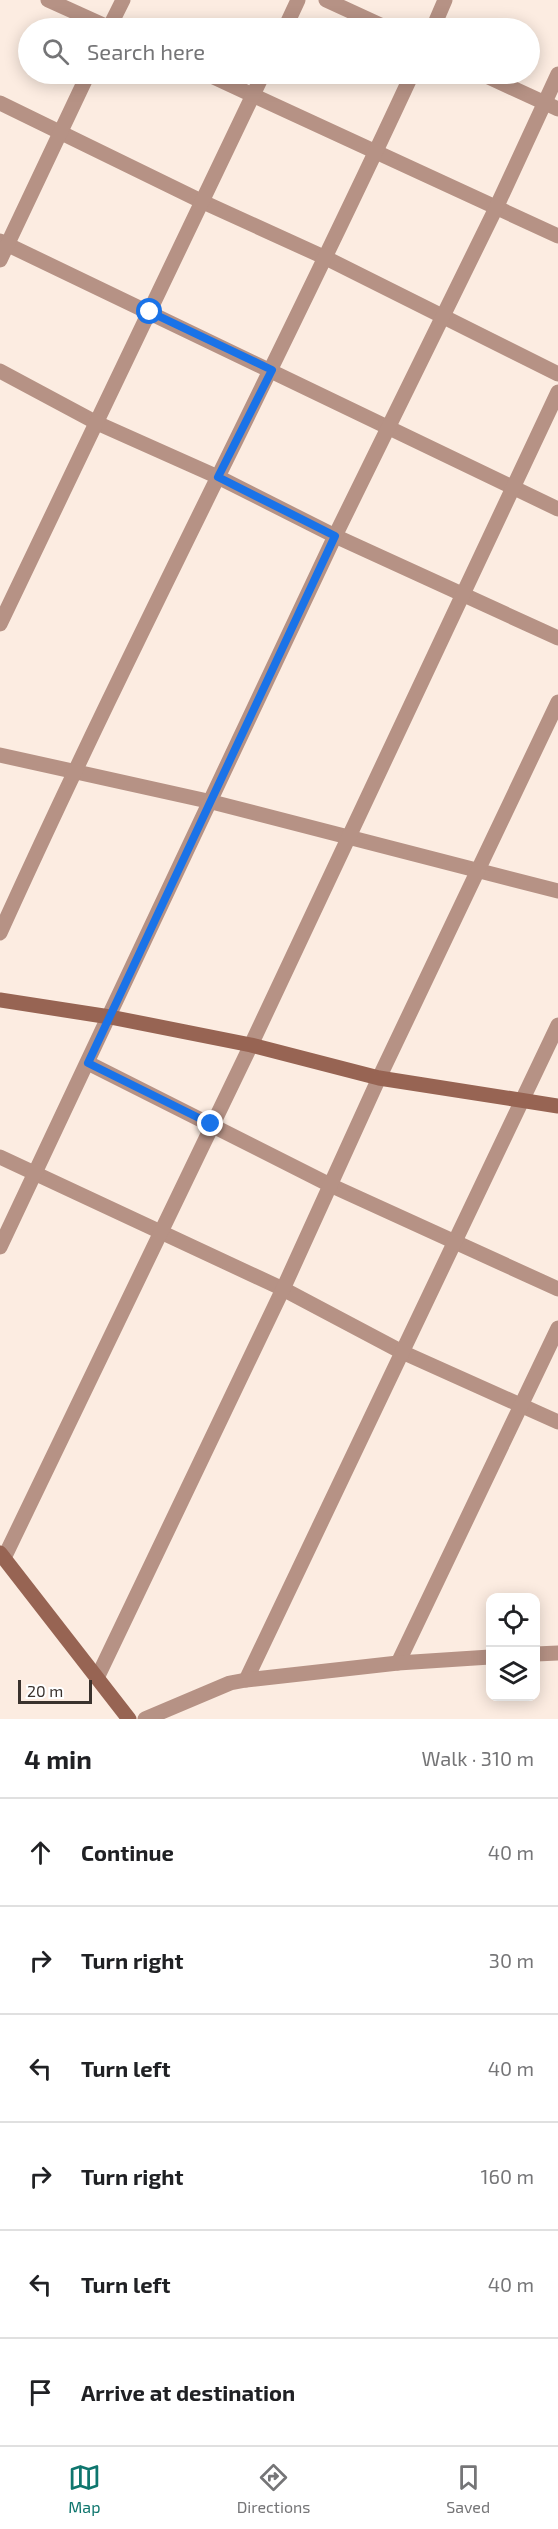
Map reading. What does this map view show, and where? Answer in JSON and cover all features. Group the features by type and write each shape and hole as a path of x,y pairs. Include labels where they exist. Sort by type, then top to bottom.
{"street":[{"path":"48,0 87,18"},
{"path":"114,18 123,0"},
{"path":"290,18 298,0"},
{"path":"326,0 365,18"},
{"path":"437,18 445,0"},
{"path":"0,1247 212,802 335,536 496,208 551,106 558,74"},
{"path":"0,260 4,243 83,84"},
{"path":"229,84 558,236"},
{"path":"0,624 258,84"},
{"path":"0,933 73,771 272,370 407,84"},
{"path":"504,84 551,106"},
{"path":"0,104 444,315 558,374"},
{"path":"4,243 516,486 558,509"},
{"path":"0,371 97,423 218,477 335,536 558,638"},
{"path":"129,1719 2,1555 251,1046 516,486 558,392"},
{"path":"97,1678 283,1289 379,1078 558,702"},
{"path":"0,755 212,802 558,891"},
{"path":"0,1000 110,1017 251,1046 379,1078 522,1099 558,1107"},
{"path":"246,1680 558,1026"},
{"path":"88,1063 330,1185 455,1240 558,1289"},
{"path":"0,1156 283,1289 402,1352 558,1422"},
{"path":"398,1663 558,1328"},
{"path":"540,1654 558,1653"},
{"path":"146,1719 230,1683 246,1680 398,1663 486,1657"}],"route":[{"path":"150,312 272,370 218,477 335,536 88,1063 211,1124"}]}
